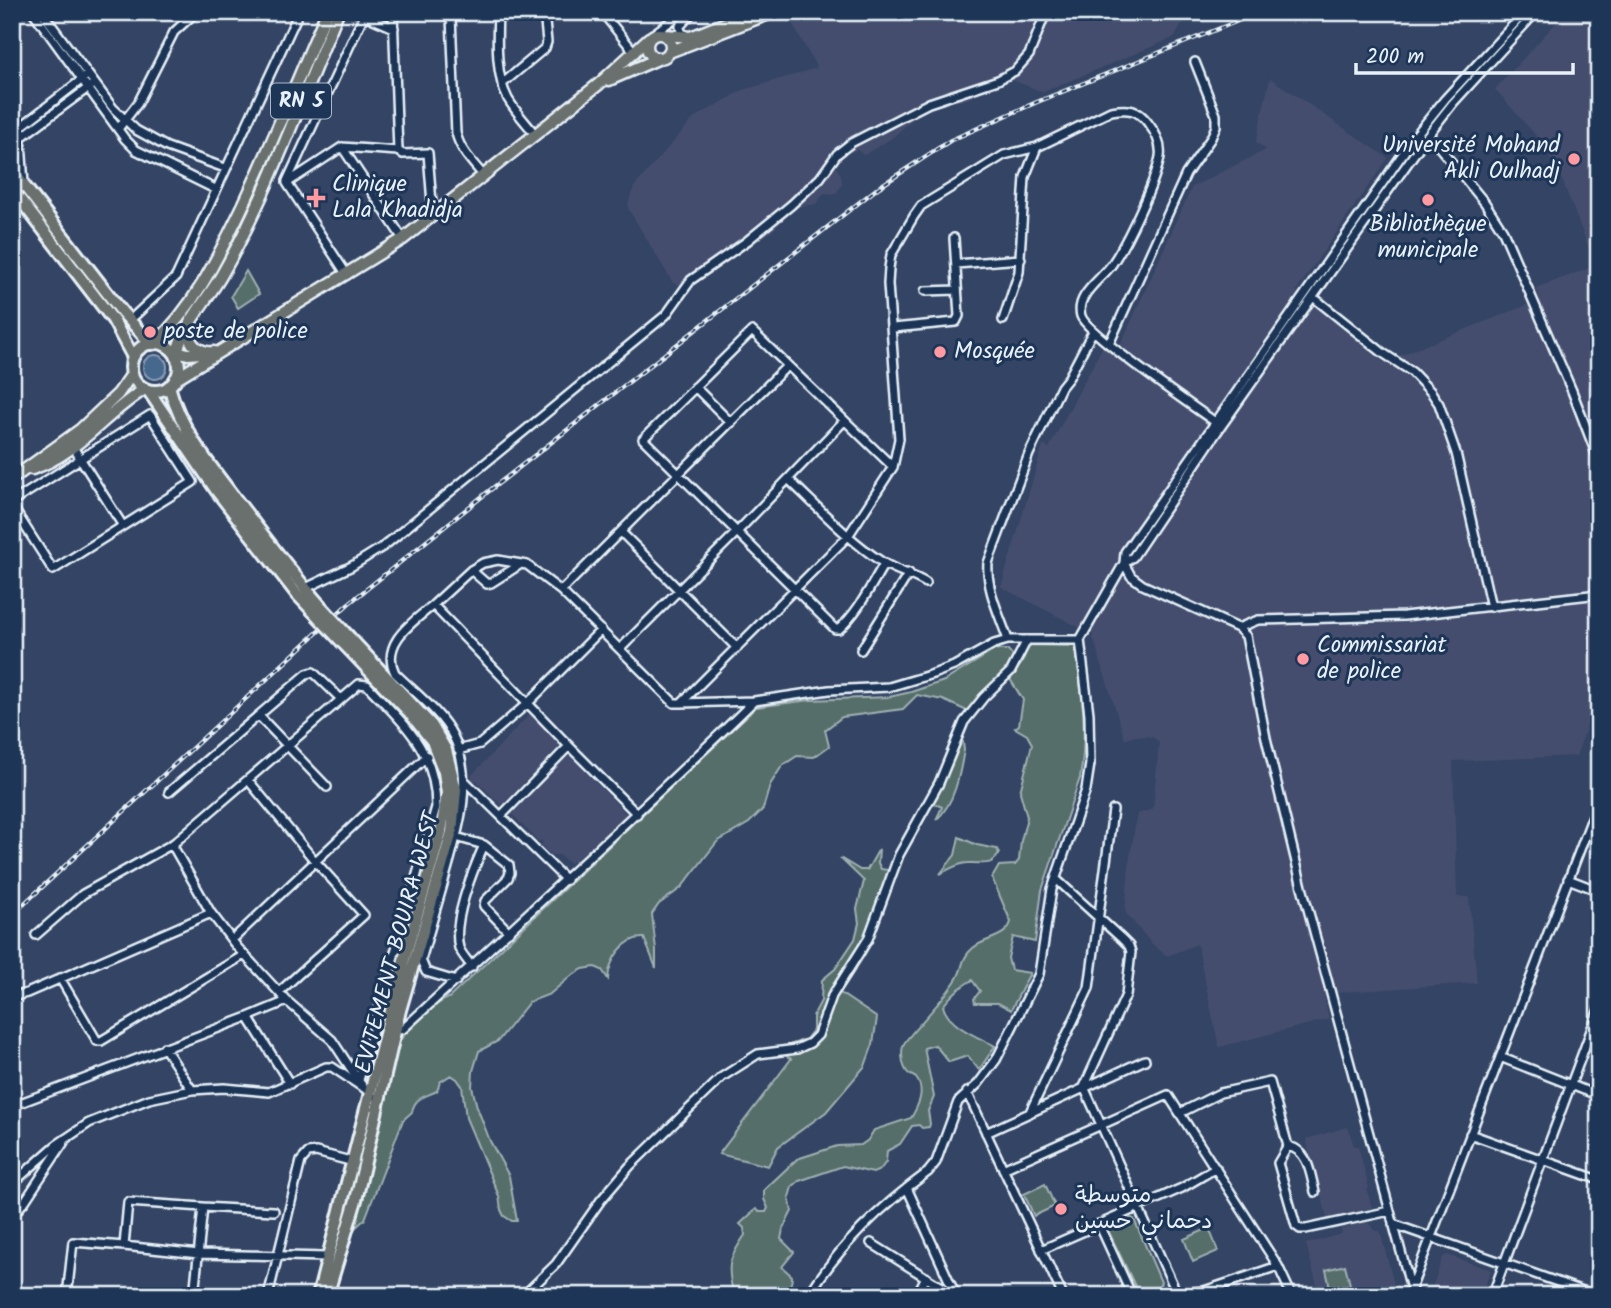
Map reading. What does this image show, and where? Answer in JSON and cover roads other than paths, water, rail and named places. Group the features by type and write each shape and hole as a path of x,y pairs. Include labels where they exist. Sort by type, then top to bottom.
{"highway":[{"path":"12,170 129,321 153,344 175,354 178,370 172,383 174,406 193,442 300,591"},
{"path":"12,189 113,320 133,357 132,374 147,390 153,412 300,591"},
{"path":"133,357 140,349 153,344"},
{"path":"147,390 159,391 172,383"},
{"name":"EVITEMENT BOUIRA WEST","path":"300,591 421,726 439,756 447,793 441,832 391,1031 368,1090 354,1162 318,1296"},
{"name":"EVITEMENT BOUIRA WEST","path":"346,640 385,666 439,736 452,766 456,790 452,831 396,1008"},
{"name":"EVITEMENT BOUIRA WEST","path":"327,1296 355,1200 368,1090"}],"main road":[{"name":"RN 5","path":"153,344 187,307 213,267 254,182 327,12"},
{"name":"RN 5","path":"175,354 188,327 215,286 263,190 338,12"},
{"path":"172,383 403,239 599,84 651,37 691,37 753,12"},
{"path":"651,37 647,45 649,53 655,57 774,12"},
{"path":"668,52 669,36"},
{"path":"599,84 668,52"},
{"path":"188,327 190,340 195,348 214,352"},
{"path":"175,354 214,352 230,346"},
{"path":"12,479 100,412 126,385 132,374"},
{"path":"25,471 44,465 73,447 121,406 147,390"}],"street":[{"path":"33,12 43,18 91,85 118,129 136,150 215,189"},
{"path":"118,129 138,103 174,32 196,12"},
{"path":"129,321 176,277 299,12"},
{"path":"360,13 373,12"},
{"path":"393,12 398,150"},
{"path":"457,12 451,17 456,133 464,153 484,175"},
{"path":"498,12 497,34 502,84 509,102 535,134"},
{"path":"502,84 545,48 547,43 544,12"},
{"path":"602,12 635,53"},
{"path":"651,37 683,12"},
{"path":"669,36 693,12"},
{"path":"300,591 352,566 384,546 435,505 666,315 691,280 791,205 820,178 837,154 851,142 929,103 998,80 1016,71 1029,55 1046,12"},
{"path":"808,1296 818,1279 864,1223 928,1172 936,1162 954,1110 996,1060 1039,974 1050,899 1086,790 1090,764 1088,701 1080,640 1124,563 1125,552 1423,126 1525,12"},
{"path":"1124,563 1133,557 1219,429 1427,136 1453,103 1536,12"},
{"path":"360,13 394,28"},
{"path":"287,183 360,13"},
{"path":"680,26 681,32 691,37"},
{"path":"1109,344 1186,174 1211,138 1216,126 1216,115 1195,62"},
{"path":"24,185 19,139 13,131 85,77"},
{"path":"91,85 136,130 167,146 225,168"},
{"path":"19,139 91,85"},
{"path":"681,703 848,536 893,467 899,439 888,284 891,255 914,216 932,200 1004,155 1037,147 1111,111 1125,108 1137,111 1144,117 1159,141 1160,157 1128,236 1112,265 1082,302 1081,315 1093,331 1109,344 1214,422"},
{"path":"1427,136 1440,147 1484,201 1503,231 1599,461"},
{"path":"287,183 342,147 398,150 403,154 428,153 433,216"},
{"path":"342,147 403,239"},
{"path":"1003,320 1021,259 1024,177 1037,147"},
{"path":"287,183 347,275"},
{"path":"892,328 956,322 959,316 954,238"},
{"path":"956,264 1021,259"},
{"path":"925,291 957,290"},
{"path":"1313,297 1383,353 1412,372 1439,404 1456,453 1491,607"},
{"path":"884,564 853,613 839,629 835,629 643,439 752,331 893,467"},
{"path":"1008,640 987,574 988,563 1029,454 1061,387 1093,331"},
{"path":"561,591 787,366"},
{"path":"695,387 730,424"},
{"path":"153,412 193,482 53,570 12,504 153,412"},
{"path":"620,649 844,421"},
{"path":"73,447 123,526"},
{"path":"789,479 848,536 884,564 909,573 926,583"},
{"path":"622,533 737,648"},
{"path":"456,981 426,972 421,960 463,806 463,780 458,750 445,724 385,666 399,636 471,569 498,560 536,570 561,591 677,705 754,701 829,690 889,687 954,666 974,653 1008,640 1080,640"},
{"path":"1124,563 1131,576 1143,585 1238,628 1249,646 1271,761 1302,887 1412,1293"},
{"path":"471,569 487,584 521,564"},
{"path":"861,650 909,573"},
{"path":"1238,628 1258,620 1404,616 1599,594"},
{"path":"433,605 637,814"},
{"path":"458,750 480,744 528,703 601,630"},
{"path":"523,1296 556,1264 601,1200 630,1166 722,1076 758,1054 797,1049 810,1043 818,1035 832,996 868,939 899,855 939,783 964,722 984,697 1011,671 1027,640"},
{"path":"169,792 260,717 307,674 313,672 341,699"},
{"path":"36,935 83,894 174,843 359,684 367,685 418,741 427,756 436,788 436,807 368,1090"},
{"path":"391,1031 403,1029 472,967 754,701"},
{"path":"260,717 327,787"},
{"path":"501,816 569,746"},
{"path":"232,940 427,756"},
{"path":"248,780 364,915 279,992"},
{"path":"463,780 566,880"},
{"path":"1412,1293 1431,1236 1599,800"},
{"path":"1030,1112 1089,988 1113,810"},
{"path":"456,837 484,845 510,868 508,878 485,901 484,906 509,932"},
{"path":"174,843 174,848 211,913 232,940 279,992 332,1041 368,1090"},
{"path":"472,967 460,950 457,931 474,868 484,845"},
{"path":"1056,879 1129,946 1131,952 1130,973 1121,1007 1084,1087 1178,1295"},
{"path":"1568,879 1599,891"},
{"path":"12,997 27,993 211,913"},
{"path":"60,978 97,1041 102,1041 244,955"},
{"path":"12,1106 287,1000"},
{"path":"396,1008 413,1019"},
{"path":"1492,1296 1599,1009"},
{"path":"248,1017 290,1084"},
{"path":"164,1047 192,1090"},
{"path":"1500,1057 1599,1096"},
{"path":"986,1133 1145,1060"},
{"path":"12,1184 68,1136 89,1123 149,1099 192,1090 242,1088 269,1092 326,1067 332,1067 368,1090"},
{"path":"1180,1113 1220,1093 1270,1082 1288,1146 1278,1163 1296,1226 1300,1230 1390,1211"},
{"path":"967,1092 1063,1296"},
{"path":"1003,1169 1168,1095 1278,1266 1293,1296"},
{"path":"1470,1134 1599,1180"},
{"path":"12,1216 68,1136"},
{"path":"1288,1146 1297,1149 1305,1157 1315,1192"},
{"path":"268,1296 301,1161 308,1153 316,1152 354,1162"},
{"path":"1041,1250 1182,1188 1216,1168"},
{"path":"907,1188 956,1296"},
{"path":"124,1246 128,1202 274,1211"},
{"path":"194,1296 203,1207"},
{"path":"1099,1224 1132,1296"},
{"path":"1393,1224 1595,1295 1599,1281"},
{"path":"68,1296 73,1241 199,1254 327,1257"},
{"path":"872,1243 956,1296"},
{"path":"1157,1296 1204,1291 1278,1266"},
{"path":"916,1296 926,1278"}],"railway":[{"path":"12,915 348,604 879,187 951,140 1037,102 1260,12"}],"place":[{"name":"Université Mohand Akli Oulhadj","path":"1574,159"},
{"name":"Clinique Lala Khadidja","path":"316,198"},
{"name":"Bibliothèque municipale","path":"1428,200"},
{"name":"poste de police","path":"150,332"},
{"name":"Mosquée","path":"940,352"},
{"name":"Commissariat de police","path":"1303,659"},
{"name":"متوسطة دحماني حسين","path":"1061,1209"}]}
